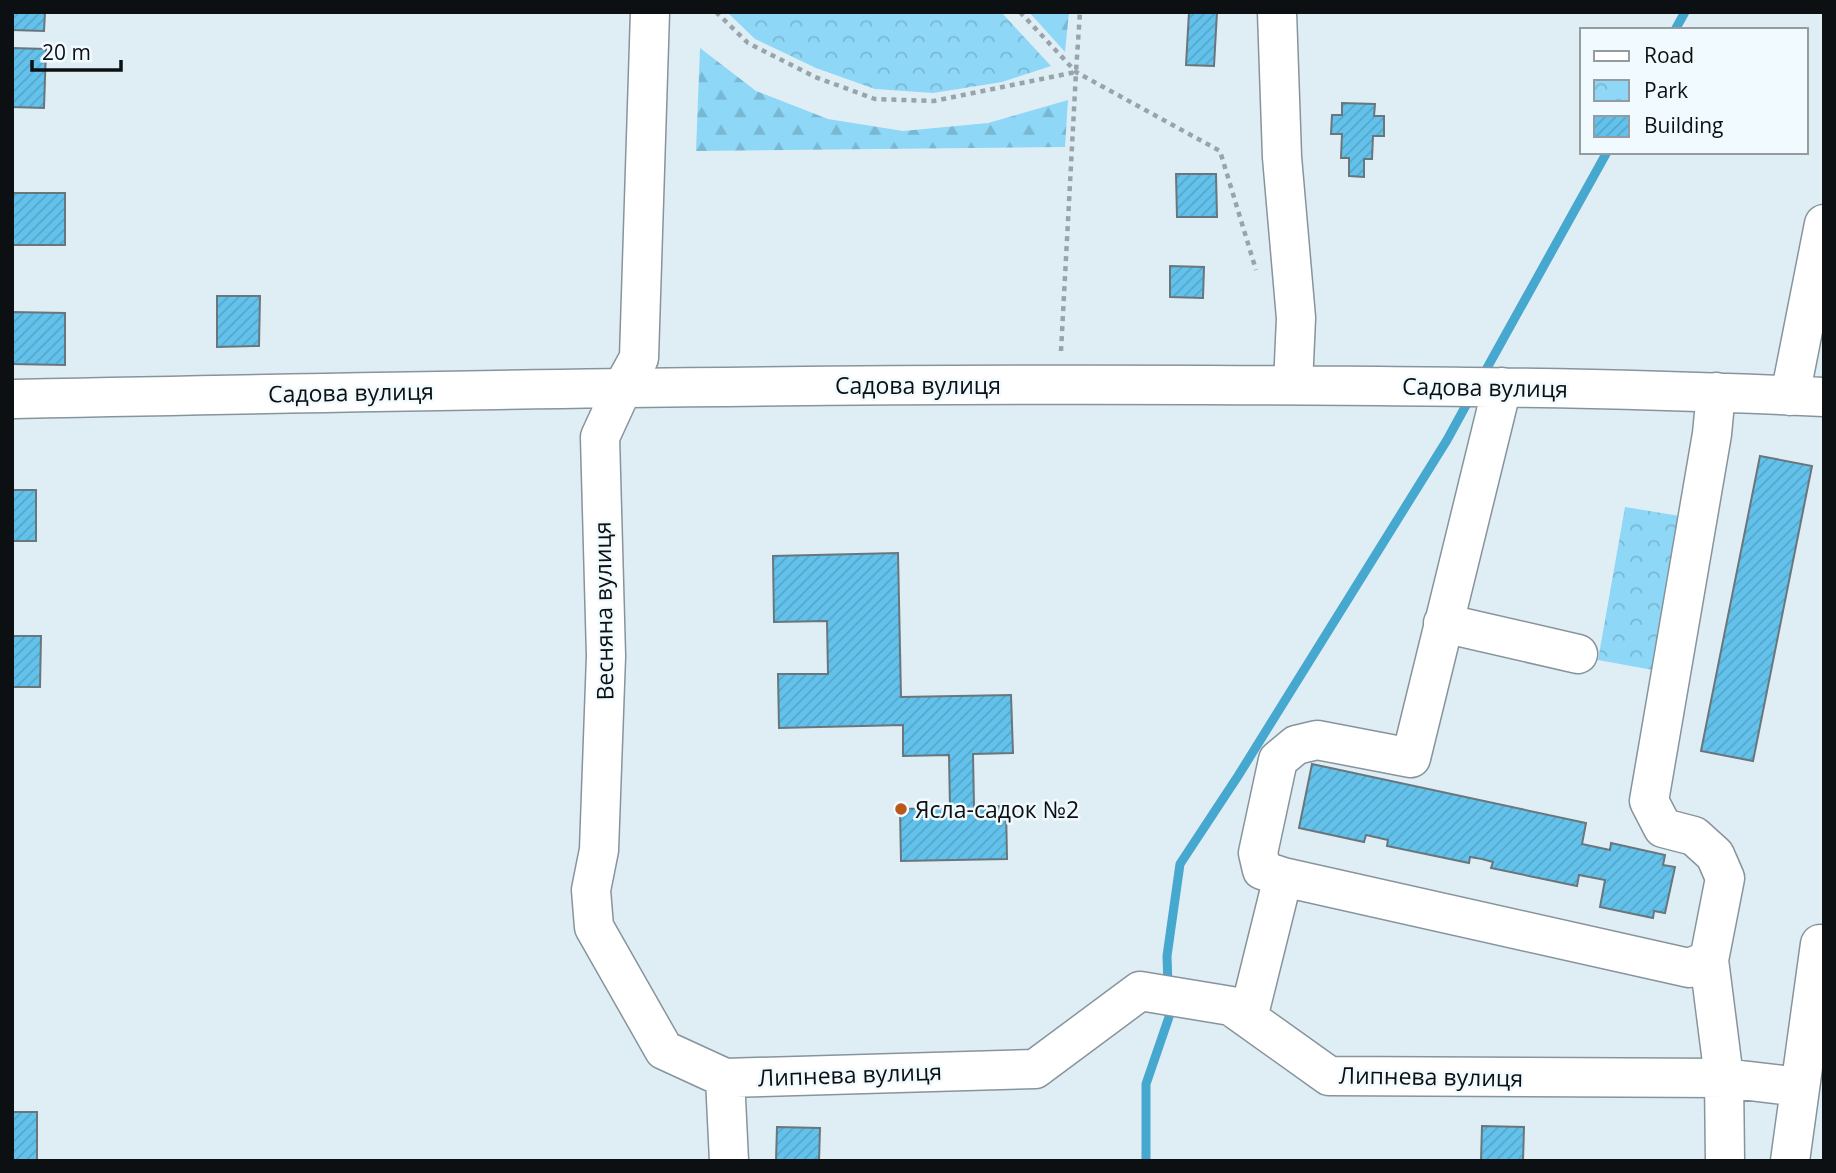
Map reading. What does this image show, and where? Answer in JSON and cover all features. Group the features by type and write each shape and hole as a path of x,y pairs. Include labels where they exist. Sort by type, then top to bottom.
{"street":[{"name":"Весняна вулиця","path":"650,12 639,358 600,438 606,656 599,850 591,890 594,928 664,1050 725,1078"},
{"path":"1277,12 1282,156 1296,318 1293,385"},
{"path":"1807,396 1824,224"},
{"name":"Садова вулиця","path":"12,399 623,387 1293,385 1496,387 1807,396"},
{"path":"1496,387 1410,758 1317,740 1296,745 1278,760 1258,853 1262,870 1283,877 1689,968 1709,960"},
{"path":"1716,392 1712,434 1649,801 1663,828 1694,836 1715,855 1725,878 1709,960 1724,1078 1725,1161"},
{"path":"1443,623 1578,654"},
{"path":"1239,1012 1283,877"},
{"path":"1790,1161 1820,944 1824,945"},
{"name":"Липнева вулиця","path":"725,1078 1035,1069 1140,991 1239,1012 1329,1076 1724,1078 1800,1087"},
{"path":"725,1078 729,1161"}],"path":[{"path":"716,12 748,43 815,77 875,99 934,101 1076,72"},
{"path":"1020,12 1076,72 1220,151 1256,271"},
{"path":"1061,355 1080,12"}],"green space":[{"path":"727,12 1001,12 1051,66 1002,82 933,93 875,89 816,68 755,39"},
{"path":"1029,12 1069,12 1065,52"},
{"path":"700,48 756,91 828,119 903,131 988,123 1068,100 1065,147 696,151"},
{"path":"1625,507 1692,518 1664,672 1598,660"}],"building":[{"path":"12,12 45,12 44,31 12,30"},
{"path":"1189,12 1217,12 1214,66 1186,65"},
{"path":"12,48 46,49 44,108 12,107"},
{"path":"1342,103 1375,104 1374,116 1384,116 1384,136 1373,136 1372,159 1364,159 1364,177 1349,176 1349,158 1341,158 1342,134 1331,134 1332,115 1342,115"},
{"path":"1176,174 1216,174 1217,217 1177,217"},
{"path":"12,193 65,193 65,245 12,245"},
{"path":"1170,266 1204,267 1203,298 1170,297"},
{"path":"217,296 260,296 259,346 217,347"},
{"path":"12,312 65,313 65,365 12,364"},
{"path":"1760,456 1812,466 1753,761 1701,751"},
{"path":"12,490 36,490 36,541 12,541"},
{"path":"898,553 901,697 1011,695 1013,753 973,754 974,807 1006,806 1007,859 901,861 900,809 950,808 949,755 903,756 903,725 779,728 778,674 828,674 827,621 774,622 773,556"},
{"path":"12,636 41,636 40,687 12,687"},
{"path":"1312,764 1586,823 1582,844 1610,850 1611,843 1665,855 1663,865 1675,867 1665,913 1654,911 1653,918 1600,907 1605,880 1579,875 1577,886 1491,868 1493,862 1482,859 1470,857 1469,863 1387,846 1388,840 1366,835 1364,842 1299,828"},
{"path":"12,1112 37,1112 37,1161 12,1161"},
{"path":"1482,1126 1524,1127 1523,1161 1481,1161"},
{"path":"777,1127 820,1128 819,1161 776,1161"}],"waterway":[{"path":"1676,28 1685,12"},
{"path":"1482,377 1606,154"},
{"path":"1168,987 1167,956 1180,864 1238,776 1447,440 1470,398"},
{"path":"1146,1161 1146,1084 1169,1017 1168,1004"}],"place":[{"name":"Ясла-садок №2","path":"901,809"}]}
